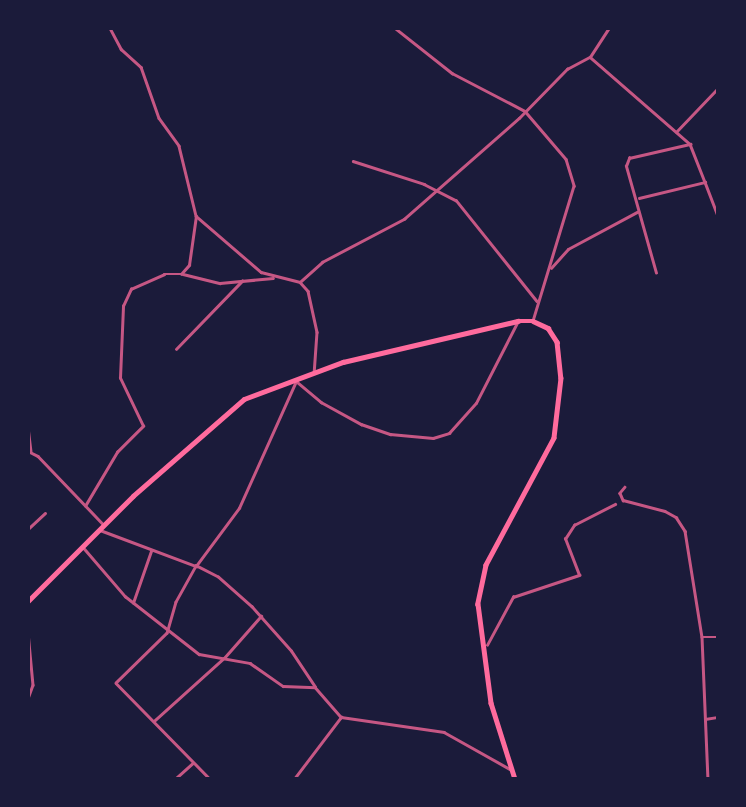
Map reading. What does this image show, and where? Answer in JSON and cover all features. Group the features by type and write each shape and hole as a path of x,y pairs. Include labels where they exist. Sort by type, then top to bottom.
{"main road":[{"path":"28,601 218,418 251,396 314,372 518,321 533,321 548,328 557,342 561,379 554,438 539,470 521,494 480,582 478,604 487,645 491,703 515,779"}],"street":[{"path":"110,28 121,49 141,67 159,118 180,146 196,216 189,265 181,274"},
{"path":"395,28 452,73 525,111 566,159 574,186 533,321"},
{"path":"300,282 322,262 404,219 525,111 567,69 590,57 609,28"},
{"path":"590,57 690,144 718,216"},
{"path":"676,132 718,88"},
{"path":"656,273 637,212 639,198 628,176 629,158 690,144"},
{"path":"353,161 437,190 456,200 538,303"},
{"path":"639,198 705,182"},
{"path":"550,270 568,249 637,212"},
{"path":"196,216 243,258 272,278"},
{"path":"85,506 117,452 143,426 120,378 123,306 131,289 164,274 181,274 219,283 272,278 300,282"},
{"path":"176,349 242,281"},
{"path":"300,282 314,310 314,372"},
{"path":"210,779 116,683 167,633 176,602 196,566 239,508 296,381 321,402 360,424 390,434 433,438 449,433 476,403 518,321"},
{"path":"28,427 30,451 85,506 102,527 151,551 196,566 218,577 261,616 341,717 404,725 459,738 510,769"},
{"path":"625,487 620,493 624,500 665,511 682,525 702,637 708,779"},
{"path":"487,645 513,597 579,575 565,539 569,532 615,504"},
{"path":"28,529 45,513"},
{"path":"83,547 133,603 167,633 198,653 250,663 284,686 315,687"},
{"path":"133,603 151,551"},
{"path":"154,721 224,658 261,616"},
{"path":"28,632 33,685 28,699"},
{"path":"702,637 718,637"},
{"path":"294,779 341,717"},
{"path":"705,719 718,717"},
{"path":"175,779 193,763"}]}
